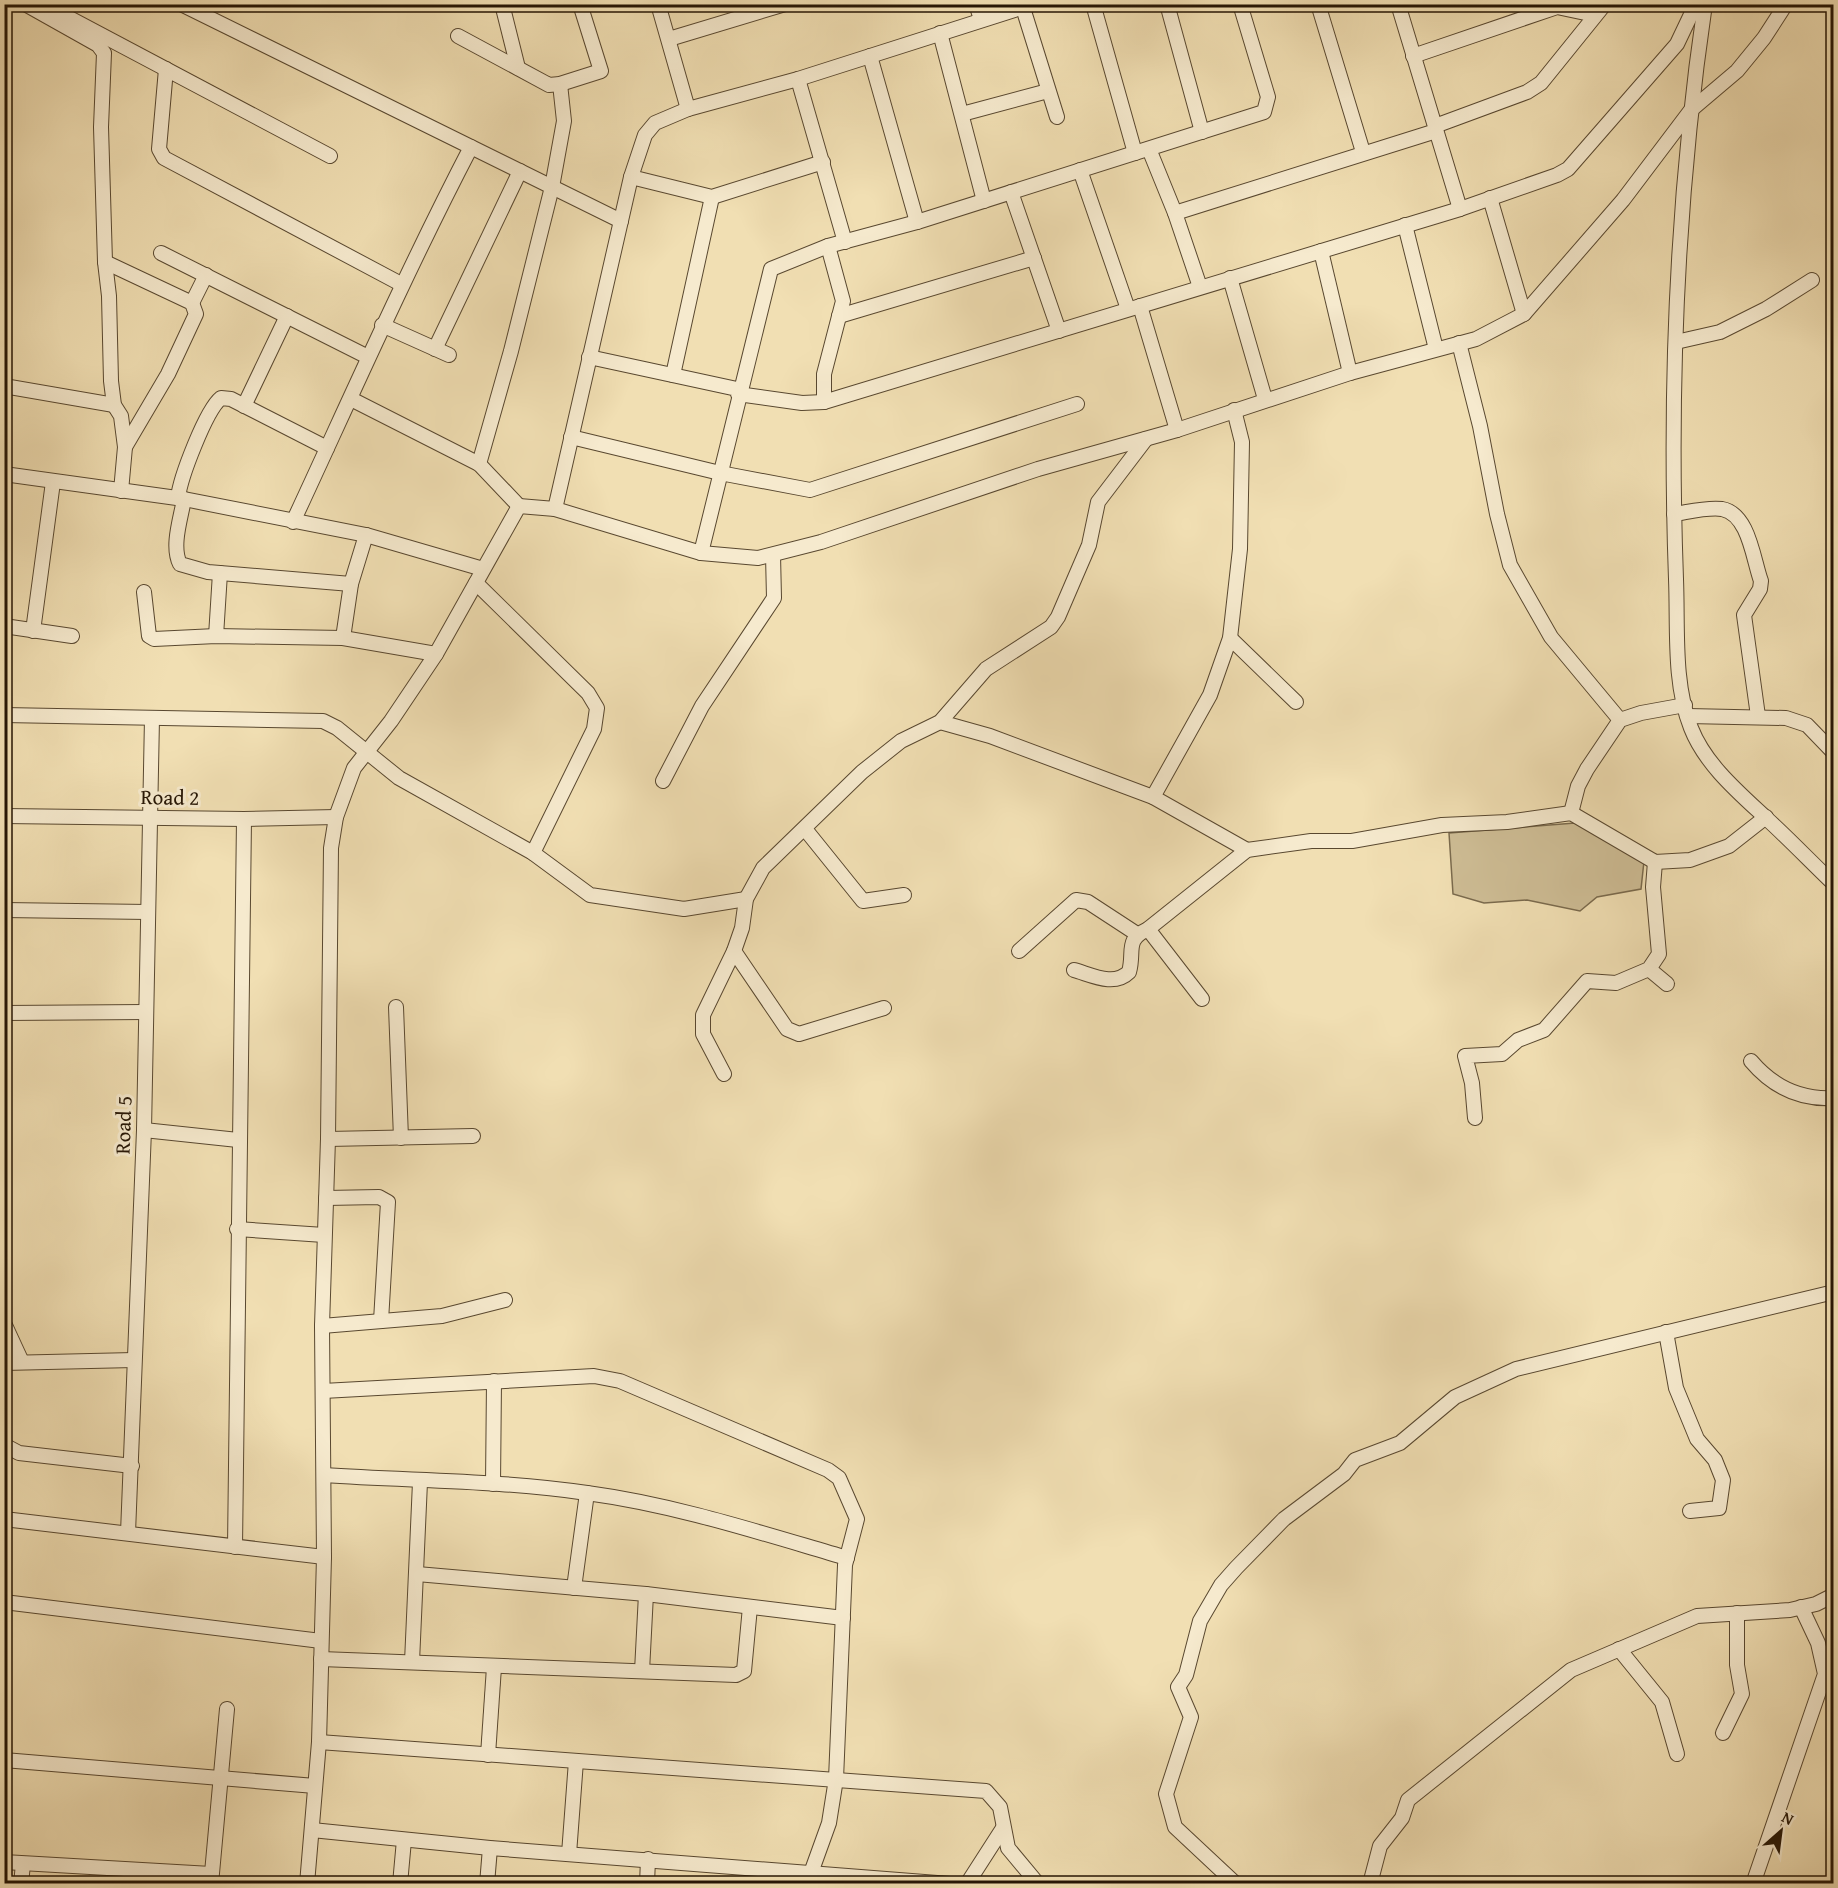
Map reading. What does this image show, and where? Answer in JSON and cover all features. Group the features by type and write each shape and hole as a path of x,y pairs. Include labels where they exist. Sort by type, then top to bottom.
{"street":[{"path":"25,4 98,45 104,53 101,127 105,262 114,405 121,416 125,447 121,491"},
{"path":"43,4 330,156"},
{"path":"181,4 621,221"},
{"path":"502,4 518,68"},
{"path":"458,36 549,85 560,84 601,71 580,4"},
{"path":"658,4 688,109"},
{"path":"669,39 738,11 785,4"},
{"path":"976,4 981,19"},
{"path":"1093,4 1135,153"},
{"path":"1167,4 1202,132"},
{"path":"701,553 738,394 771,269 828,246 917,222 1264,112 1268,97 1240,4"},
{"path":"1318,4 1363,152"},
{"path":"1398,4 1460,208"},
{"path":"738,394 802,403 824,402 1460,208 1557,175 1568,169 1677,44 1696,4"},
{"path":"1705,4 1691,110 1676,342 1672,464 1680,684 1691,728 1706,756 1743,798 1833,884"},
{"path":"351,399 479,464 519,506 555,509 701,553 748,558 773,555 821,542 1038,469 1177,430 1265,399 1350,373 1476,339 1524,314 1623,200 1691,110 1737,71 1786,4"},
{"path":"1175,213 1435,128 1527,92 1540,83 1605,5"},
{"path":"1413,56 1556,6 1590,14 1605,5"},
{"path":"555,509 631,177 648,129 655,123 688,109 798,79 981,19 1028,6 1056,117"},
{"path":"940,33 984,201"},
{"path":"870,56 917,222"},
{"path":"166,69 159,149 164,158 401,284"},
{"path":"798,79 845,242"},
{"path":"479,464 511,351 552,187 564,121 560,84"},
{"path":"962,114 1048,91"},
{"path":"292,522 351,399 401,284 471,147"},
{"path":"1149,149 1175,213 1200,287"},
{"path":"631,177 712,197 823,162"},
{"path":"1080,170 1134,307 1177,430"},
{"path":"435,349 520,171"},
{"path":"1011,192 1059,331"},
{"path":"672,375 712,197"},
{"path":"1490,198 1524,314"},
{"path":"1405,225 1436,349"},
{"path":"824,402 824,374 843,301 828,246"},
{"path":"1322,250 1350,373"},
{"path":"161,253 368,357"},
{"path":"839,316 1034,258"},
{"path":"105,262 192,303 196,314 195,322 125,447"},
{"path":"192,303 206,275"},
{"path":"1230,278 1265,399"},
{"path":"1676,342 1720,332 1766,309 1812,280"},
{"path":"244,406 287,316"},
{"path":"382,325 449,355"},
{"path":"1459,343 1480,426 1497,514 1510,565 1551,637 1620,720"},
{"path":"589,357 737,389 738,394"},
{"path":"4,386 114,405"},
{"path":"327,448 225,397 213,406 179,483 181,498 176,556 180,564 220,573 351,585"},
{"path":"571,437 720,473 810,490 1077,404"},
{"path":"1153,797 1210,695 1230,638 1240,549 1242,454 1242,442 1234,410"},
{"path":"724,1074 703,1034 701,1024 703,1015 734,951 746,915 746,898 763,868 869,766 901,741 940,722 986,669 1051,627 1058,617 1089,545 1098,502 1105,489 1146,439"},
{"path":"4,474 181,498 366,535 483,569"},
{"path":"33,631 53,482"},
{"path":"307,1884 319,1742 324,1557 322,1326 328,1139 331,848 336,817 354,768 436,654 519,506"},
{"path":"1674,514 1720,509 1734,513 1743,524 1761,581 1760,589 1744,615 1758,716"},
{"path":"343,639 351,585 366,535"},
{"path":"663,781 702,706 774,598 773,555"},
{"path":"216,636 220,573"},
{"path":"476,584 588,693 597,708 594,729 533,853"},
{"path":"144,592 150,638 216,636 343,639 436,654"},
{"path":"4,627 72,636"},
{"path":"1230,638 1296,702"},
{"path":"1571,813 1582,777 1620,720 1641,713 1687,711 1786,718 1807,725 1833,753"},
{"path":"4,716 323,721 337,728 399,778 533,853 590,895 630,903 684,909 746,898"},
{"name":"Road 5","path":"129,1533 144,1130 152,718"},
{"path":"940,722 990,736 1153,797 1247,850"},
{"path":"1074,970 1115,981 1122,979 1129,972 1132,940 1247,850 1311,841 1352,841 1442,825 1507,822 1571,813 1656,862 1690,860 1729,846 1766,818"},
{"name":"Road 2","path":"4,816 243,819 336,817"},
{"path":"235,1547 243,819"},
{"path":"805,829 863,901 904,895"},
{"path":"1475,1118 1472,1083 1465,1056 1502,1054 1518,1040 1544,1030 1587,981 1616,983 1649,969 1659,954 1653,887 1656,862"},
{"path":"1019,951 1076,900 1088,902 1143,932 1202,999"},
{"path":"4,910 148,912"},
{"path":"734,951 787,1029 793,1033 810,1031 884,1008"},
{"path":"1649,969 1667,984"},
{"path":"396,1007 401,1138"},
{"path":"4,1013 147,1012"},
{"path":"1751,1061 1774,1083 1791,1093 1820,1099 1833,1098"},
{"path":"144,1130 238,1140"},
{"path":"328,1139 473,1136"},
{"path":"326,1197 379,1197 388,1202 381,1321"},
{"path":"237,1229 324,1235"},
{"path":"1236,1884 1175,1827 1166,1794 1191,1717 1178,1687 1186,1675 1200,1621 1221,1585 1284,1519 1344,1474 1355,1460 1400,1443 1455,1397 1516,1369 1833,1292"},
{"path":"322,1326 442,1316 505,1300"},
{"path":"4,1323 22,1362"},
{"path":"1666,1332 1676,1388 1697,1439 1715,1460 1723,1480 1719,1508 1690,1511"},
{"path":"4,1363 134,1360"},
{"path":"323,1391 594,1376 620,1381 828,1470 838,1478 857,1519 847,1558 836,1779 829,1823 809,1879"},
{"path":"494,1381 494,1484"},
{"path":"4,1444 19,1453 132,1466"},
{"path":"324,1475 420,1482 494,1484 587,1492 685,1511 847,1558"},
{"path":"412,1662 420,1482"},
{"path":"574,1588 587,1492"},
{"path":"4,1519 324,1557"},
{"path":"417,1574 646,1594 843,1618"},
{"path":"642,1671 646,1594"},
{"path":"1370,1884 1380,1846 1402,1818 1408,1800 1424,1790 1445,1769 1571,1670 1697,1616 1802,1607 1833,1595"},
{"path":"4,1602 321,1641"},
{"path":"321,1659 741,1675 744,1671 750,1607"},
{"path":"1753,1884 1825,1674 1818,1642 1802,1607"},
{"path":"1724,1733 1742,1694 1737,1665 1737,1613"},
{"path":"1619,1650 1662,1702 1677,1754"},
{"path":"488,1755 494,1667"},
{"path":"4,1862 114,1869 211,1879 227,1709"},
{"path":"319,1742 986,1791 1000,1807 1008,1848 1038,1884"},
{"path":"4,1760 315,1786"},
{"path":"569,1854 576,1761"},
{"path":"968,1884 1003,1828"},
{"path":"312,1830 490,1848 648,1859 809,1879 950,1884"},
{"path":"400,1884 404,1840"},
{"path":"487,1884 490,1848"},
{"path":"647,1884 648,1859"},
{"path":"21,1884 23,1864"},
{"path":"113,1884 114,1869"}],"shaded area":[{"path":"1575,823 1644,861 1641,889 1597,897 1580,911 1527,900 1484,903 1453,894 1449,833"}]}
